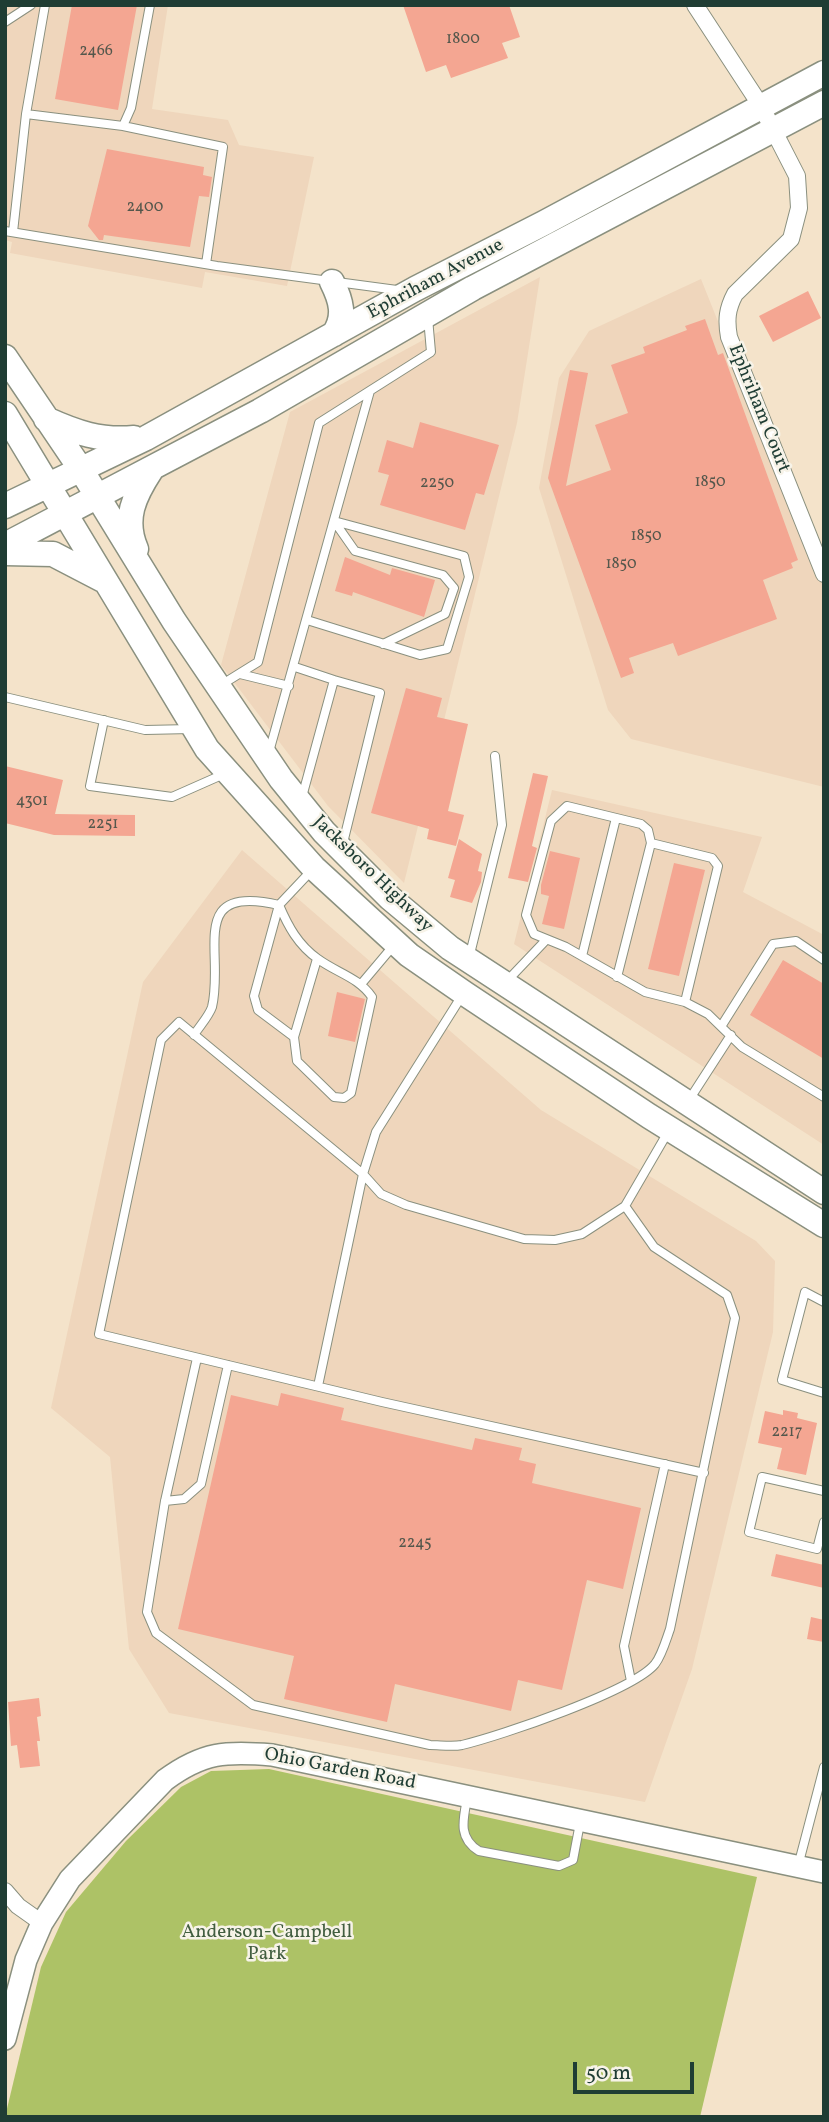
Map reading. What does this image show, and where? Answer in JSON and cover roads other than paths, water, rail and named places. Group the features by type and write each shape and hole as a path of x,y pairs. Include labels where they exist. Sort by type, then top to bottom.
{"main road":[{"name":"Ephriham Avenue","path":"5,506 146,438 415,289 824,73"},
{"name":"Ephriham Avenue","path":"5,545 63,512 150,470 473,288 824,103"},
{"path":"428,315 431,298 437,290 569,218 576,206"},
{"path":"332,282 340,298 342,314 334,334"},
{"name":"Jacksboro Highway","path":"5,357 80,468 174,621 230,680 281,779 342,850 390,898 468,960 824,1192"},
{"name":"Jacksboro Highway","path":"5,414 195,729 248,797 314,868 396,943 464,993 670,1129 824,1225"},
{"path":"46,419 82,436 108,440 146,438"},
{"path":"150,470 132,507 130,534 174,621"},
{"path":"5,553 53,554 104,580"},
{"path":"248,797 281,779"},
{"path":"670,1129 688,1103"}],"street":[{"name":"Ephriham Court","path":"695,5 775,129 797,176 797,226 791,239 735,294 726,321 729,337 824,574"},
{"name":"Ohio Garden Road","path":"5,2039 26,1960 42,1923 70,1879 165,1780 210,1754 239,1752 272,1755 824,1872"},
{"path":"5,1891 18,1906 42,1923"}],"lane":[{"path":"6,19 31,5"},
{"path":"45,5 9,232 332,282 392,290 415,289"},
{"path":"123,126 131,108 150,5"},
{"path":"26,114 123,126 223,147 206,264"},
{"path":"230,680 258,662 319,424 431,352 428,315"},
{"path":"268,758 370,391"},
{"path":"307,620 420,655 447,649 469,577 464,556 334,521"},
{"path":"334,521 355,551 443,575 454,588 445,614 383,644"},
{"path":"295,667 380,693 342,850"},
{"path":"230,680 289,686"},
{"path":"301,803 334,680"},
{"path":"5,697 145,730 195,729"},
{"path":"104,720 90,786 172,797 227,772"},
{"path":"468,960 502,825 495,756"},
{"path":"617,977 651,843 648,830 641,824 567,806 551,821 526,915 534,934 582,956 617,977 645,992 685,1002 722,1025 742,1047 824,1097"},
{"path":"582,956 616,818"},
{"path":"651,843 712,858 718,866 685,1002"},
{"path":"293,1037 258,1010 254,996 279,905 314,868"},
{"path":"194,1035 212,1009 216,925 221,911 231,903 252,899 279,905"},
{"path":"279,905 291,932 317,959 362,983 372,997 351,1093 344,1098 334,1097 296,1061 293,1037 317,959"},
{"path":"504,984 546,940"},
{"path":"722,1025 773,944 796,941 824,960"},
{"path":"362,983 396,943"},
{"path":"318,1386 363,1174 376,1132 464,993"},
{"path":"670,1129 625,1206 582,1234 555,1240 524,1238 407,1205 381,1194 363,1174 179,1022 162,1040 99,1334 704,1473"},
{"path":"688,1103 731,1035"},
{"path":"197,1358 165,1501 147,1612 156,1633 253,1705 430,1745 460,1746 561,1711 631,1681 656,1663 670,1629 735,1318 727,1294 654,1247 625,1206"},
{"path":"824,1302 805,1292 782,1380 824,1393"},
{"path":"165,1501 184,1499 201,1484 228,1365"},
{"path":"631,1681 624,1646 665,1464"},
{"path":"824,1491 762,1476 749,1532 817,1549 824,1522"},
{"path":"798,1866 824,1767"},
{"path":"467,1796 461,1827 469,1845 479,1851 559,1866 573,1860 580,1820"}],"park label":[{"name":"Anderson-Campbell Park","path":"267,1945"}]}
